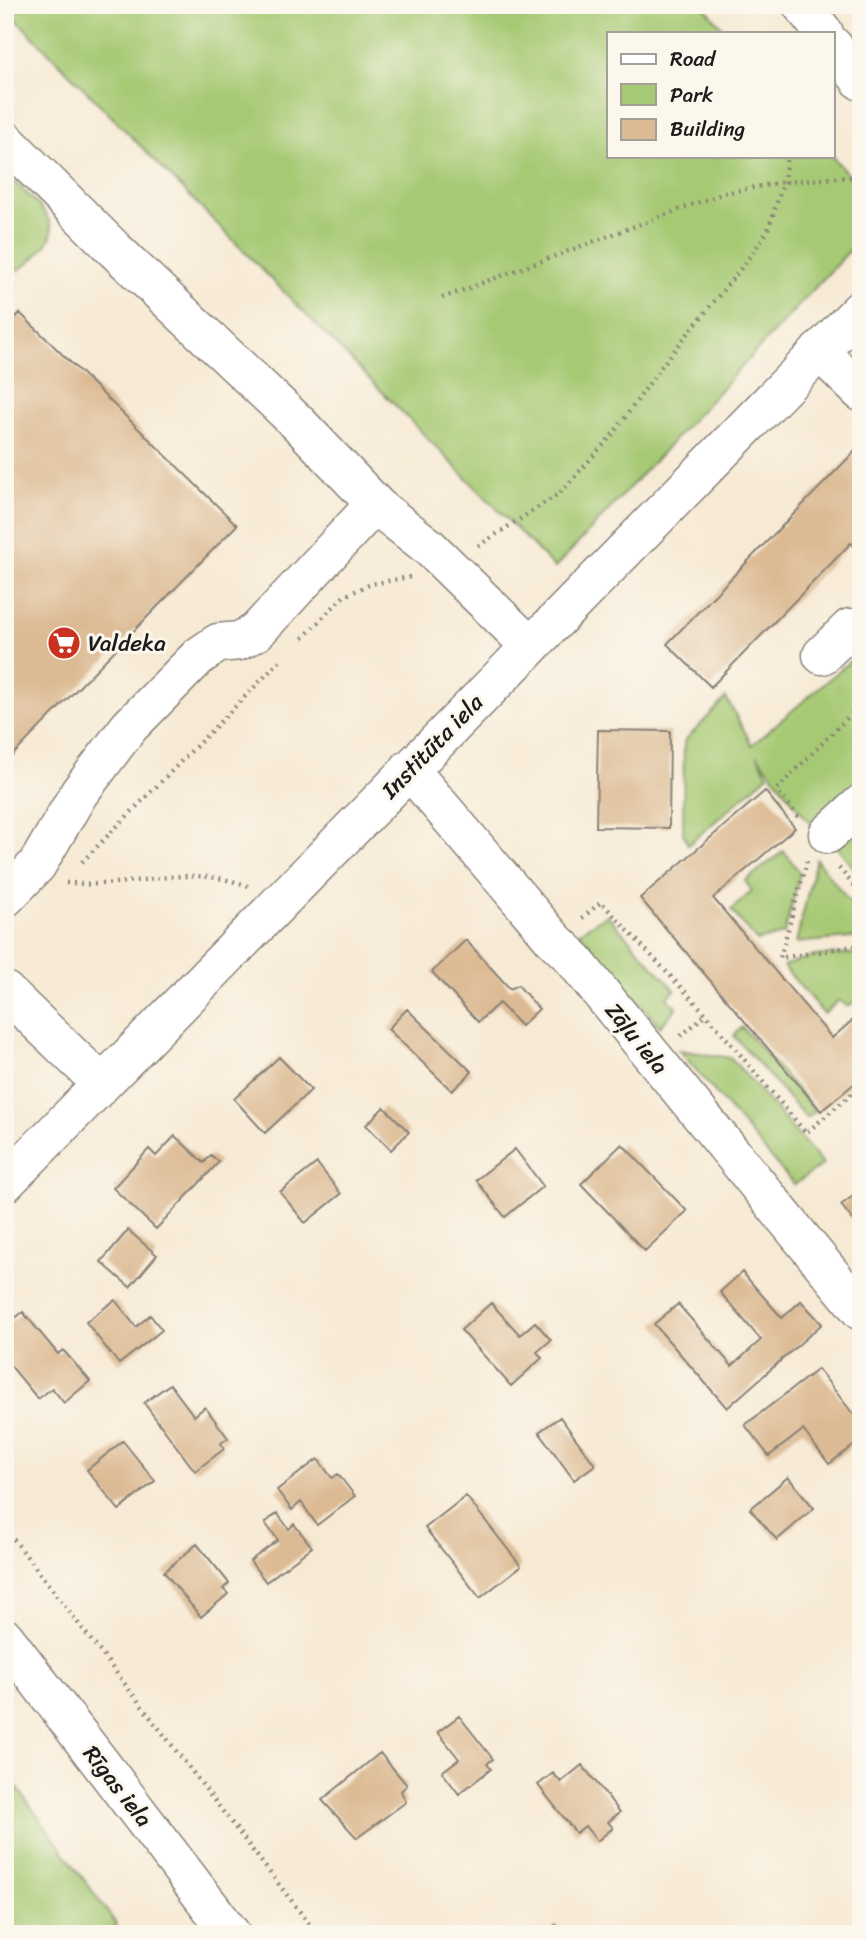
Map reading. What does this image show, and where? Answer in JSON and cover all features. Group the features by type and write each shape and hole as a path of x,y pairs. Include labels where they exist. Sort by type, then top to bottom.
{"street":[{"path":"834,47 861,81"},
{"path":"5,140 115,250 299,424 375,504 429,547 530,646"},
{"name":"Institūta iela","path":"5,1183 861,309"},
{"path":"819,351 861,392"},
{"path":"5,898 37,865 79,793 129,727 200,656 218,643 239,641 256,632 375,504"},
{"path":"822,655 850,628 861,638"},
{"name":"Zāļu iela","path":"409,769 569,954 861,1311"},
{"path":"819,841 861,804"},
{"path":"5,991 103,1084"},
{"name":"Rīgas iela","path":"5,1638 231,1934"}],"path":[{"path":"442,298 724,193 784,182 861,176"},
{"path":"792,808 777,789 861,704"},
{"path":"819,841 780,958 861,945"},
{"path":"62,883 99,884 187,875 227,878 281,901"},
{"path":"601,902 706,1014 806,1133 861,1086"},
{"path":"5,1528 317,1934"}],"green space":[{"path":"5,5 703,5 726,32 607,32 607,158 834,158 861,189 861,238 555,568"},
{"path":"5,174 37,203 52,230 44,247 19,270 5,268"},
{"path":"856,656 861,659 861,796 819,835 757,755 768,775 688,845 683,833 684,742 726,698 752,745"},
{"path":"861,827 861,877 837,847"},
{"path":"784,851 800,873 784,934 757,941 731,910 752,891 745,881"},
{"path":"816,859 861,916 861,937 796,943"},
{"path":"607,915 675,990 667,998 677,1007 660,1027 579,932"},
{"path":"861,953 861,996 848,1007 839,1000 824,1014 783,966 813,956"},
{"path":"742,1027 816,1111 806,1118 734,1036"},
{"path":"679,1050 731,1058 823,1164 794,1185"},
{"path":"5,1771 117,1925 109,1934 5,1934"}],"building":[{"name":"Valdeka","path":"20,313 237,525 10,758 5,754 5,328"},
{"path":"861,445 861,552 851,543 711,687 667,644"},
{"path":"598,730 670,731 669,828 596,827"},
{"path":"765,791 795,828 713,898 832,1038 861,1013 861,1078 821,1111 640,898"},
{"path":"466,940 510,989 518,985 539,1009 521,1026 499,1003 478,1022 432,972"},
{"path":"407,1009 472,1072 452,1091 388,1029"},
{"path":"279,1057 311,1090 265,1133 234,1099"},
{"path":"384,1107 409,1132 391,1150 366,1125"},
{"path":"175,1136 204,1163 211,1155 219,1162 156,1229 113,1188 149,1149 156,1156"},
{"path":"622,1144 687,1211 645,1251 581,1184"},
{"path":"515,1149 543,1186 505,1217 476,1180"},
{"path":"317,1163 341,1194 305,1223 280,1192"},
{"path":"861,1190 861,1230 841,1205"},
{"path":"128,1230 157,1255 130,1287 101,1262"},
{"path":"742,1272 782,1318 801,1301 822,1324 727,1408 654,1324 678,1304 732,1366 761,1340 720,1292"},
{"path":"115,1300 136,1327 150,1315 162,1330 119,1364 86,1322"},
{"path":"491,1303 520,1335 535,1322 551,1340 537,1352 542,1358 511,1386 461,1330"},
{"path":"23,1312 58,1354 63,1350 90,1381 64,1403 52,1388 38,1399 5,1359 5,1326"},
{"path":"818,1369 861,1424 861,1440 829,1464 803,1430 769,1456 745,1425"},
{"path":"170,1384 194,1416 205,1407 228,1438 221,1443 224,1449 195,1471 144,1403"},
{"path":"560,1417 595,1465 574,1480 539,1432"},
{"path":"123,1441 155,1481 119,1510 87,1470"},
{"path":"318,1459 332,1478 338,1474 355,1496 317,1525 301,1502 292,1510 277,1490"},
{"path":"788,1477 814,1508 777,1540 750,1509"},
{"path":"466,1496 521,1566 480,1598 425,1528"},
{"path":"277,1513 289,1529 294,1524 312,1547 266,1582 250,1561 278,1540 265,1523"},
{"path":"197,1544 229,1583 223,1589 228,1594 201,1617 164,1572"},
{"path":"459,1716 493,1759 487,1764 491,1769 459,1794 442,1772 459,1759 438,1732"},
{"path":"380,1753 407,1785 401,1791 406,1802 357,1838 322,1800"},
{"path":"582,1765 620,1812 608,1822 613,1828 597,1841 585,1826 576,1833 538,1785 553,1773 561,1782"},
{"path":"556,1925 564,1934 546,1934"}],"place":[{"name":"Valdeka","path":"64,643"}]}
